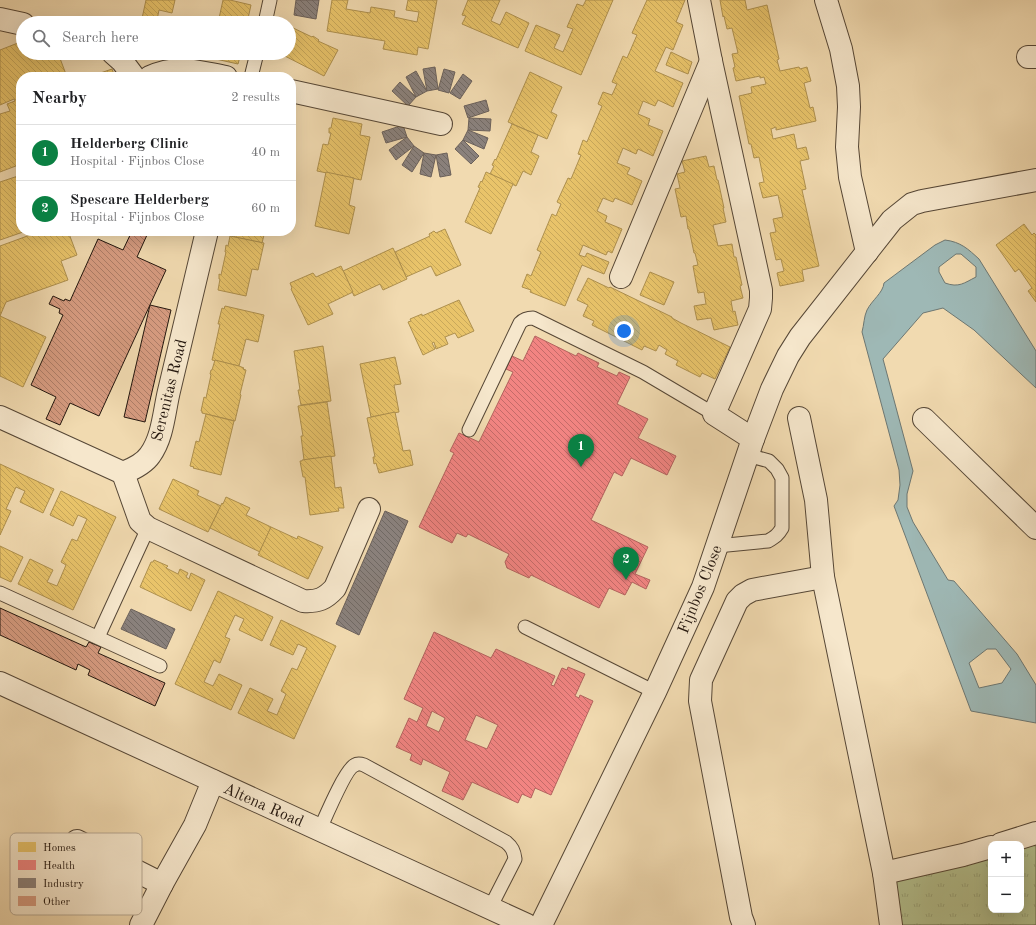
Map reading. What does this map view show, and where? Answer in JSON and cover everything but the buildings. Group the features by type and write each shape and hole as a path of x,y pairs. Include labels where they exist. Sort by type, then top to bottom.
{"street":[{"path":"699,0 761,298 760,309 714,414 750,447"},
{"path":"826,0 840,49 848,86 849,107 847,147 850,178 864,256"},
{"path":"0,19 16,22"},
{"path":"121,60 130,72"},
{"path":"621,277 711,61"},
{"path":"163,72 176,69 186,69 201,72"},
{"path":"296,91 441,124"},
{"name":"Fijnbos Close","path":"542,925 655,692 703,587 750,447 772,390 788,356 800,338 892,220 912,204 922,200 1036,180"},
{"name":"Serenitas Road","path":"123,473 143,462 150,455 160,436 166,402 206,236"},
{"path":"0,417 123,473 140,521 148,528 303,601 315,601 326,597 336,588 369,509"},
{"path":"799,418 816,500 823,577 884,873 891,925"},
{"path":"924,419 1036,528"},
{"path":"744,925 741,917 700,700 702,680 737,601 743,595 752,590 823,577"},
{"name":"Altena Road","path":"0,683 528,925"},
{"path":"141,925 195,824 214,781"},
{"path":"1011,841 1036,833"},
{"path":"884,873 963,856 988,848"},
{"path":"142,874 162,884"}],"lane":[{"path":"267,16 270,0"},
{"path":"252,72 255,60"},
{"path":"469,430 520,323 524,319 528,318 533,318 643,372 714,414"},
{"path":"717,546 768,541 775,537 782,528 782,478 777,469 769,461 750,447"},
{"path":"98,637 148,528"},
{"path":"0,593 160,666"},
{"path":"525,627 655,692"},
{"path":"320,829 350,767 359,764 364,765 506,842 511,847 514,852 515,859 490,908"}],"green space":[{"path":"1036,835 1036,925 892,925 889,876 988,850 988,913 1024,913 1024,842"}],"water":[{"path":"945,240 956,242 968,249 979,259 1036,351 1036,388 974,330 943,308 923,313 883,359 913,471 907,494 907,507 913,522 948,580 954,581 1017,654 1036,685 1036,723 971,711 894,506 898,500 900,485 899,470 862,332 867,310 882,290 884,283 935,245","holes":["956,254 961,254 976,267 976,277 958,285 945,283 939,272 939,267","987,649 996,649 1011,669 1002,683 979,688 969,663"]}],"place":[{"name":"Helderberg Clinic","path":"581,467"},
{"name":"Spescare Helderberg","path":"626,580"}]}
